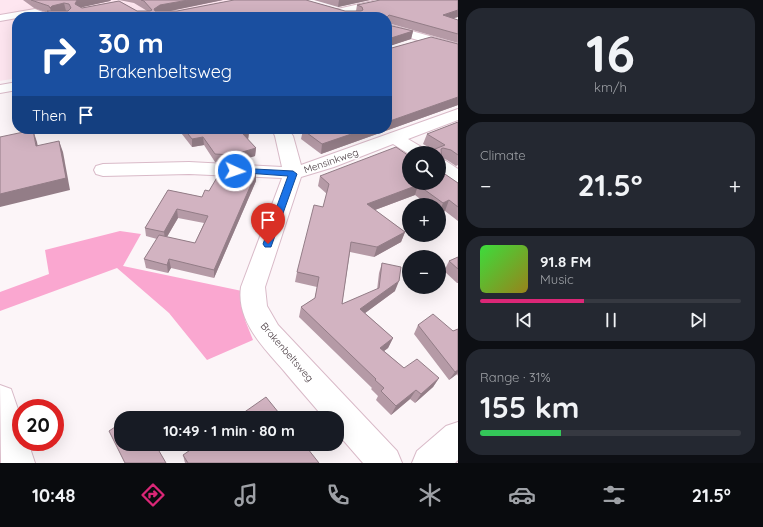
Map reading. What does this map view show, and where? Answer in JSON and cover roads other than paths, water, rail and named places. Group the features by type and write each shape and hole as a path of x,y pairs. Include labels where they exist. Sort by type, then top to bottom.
{"street":[{"path":"324,8 337,12 390,0"},
{"path":"0,11 28,8 38,3"},
{"path":"0,18 12,16"},
{"path":"392,28 458,48"},
{"path":"408,46 430,39"},
{"path":"0,89 12,87"},
{"name":"Mensinkweg","path":"103,170 189,168 293,174 458,114"},
{"path":"283,134 293,174"},
{"path":"395,138 408,146"},
{"path":"446,169 458,177"},
{"name":"Brakenbeltsweg","path":"293,174 253,287 252,296 254,307 260,322 268,333 385,463"},
{"path":"0,400 18,463"},
{"path":"429,463 458,438"}]}
